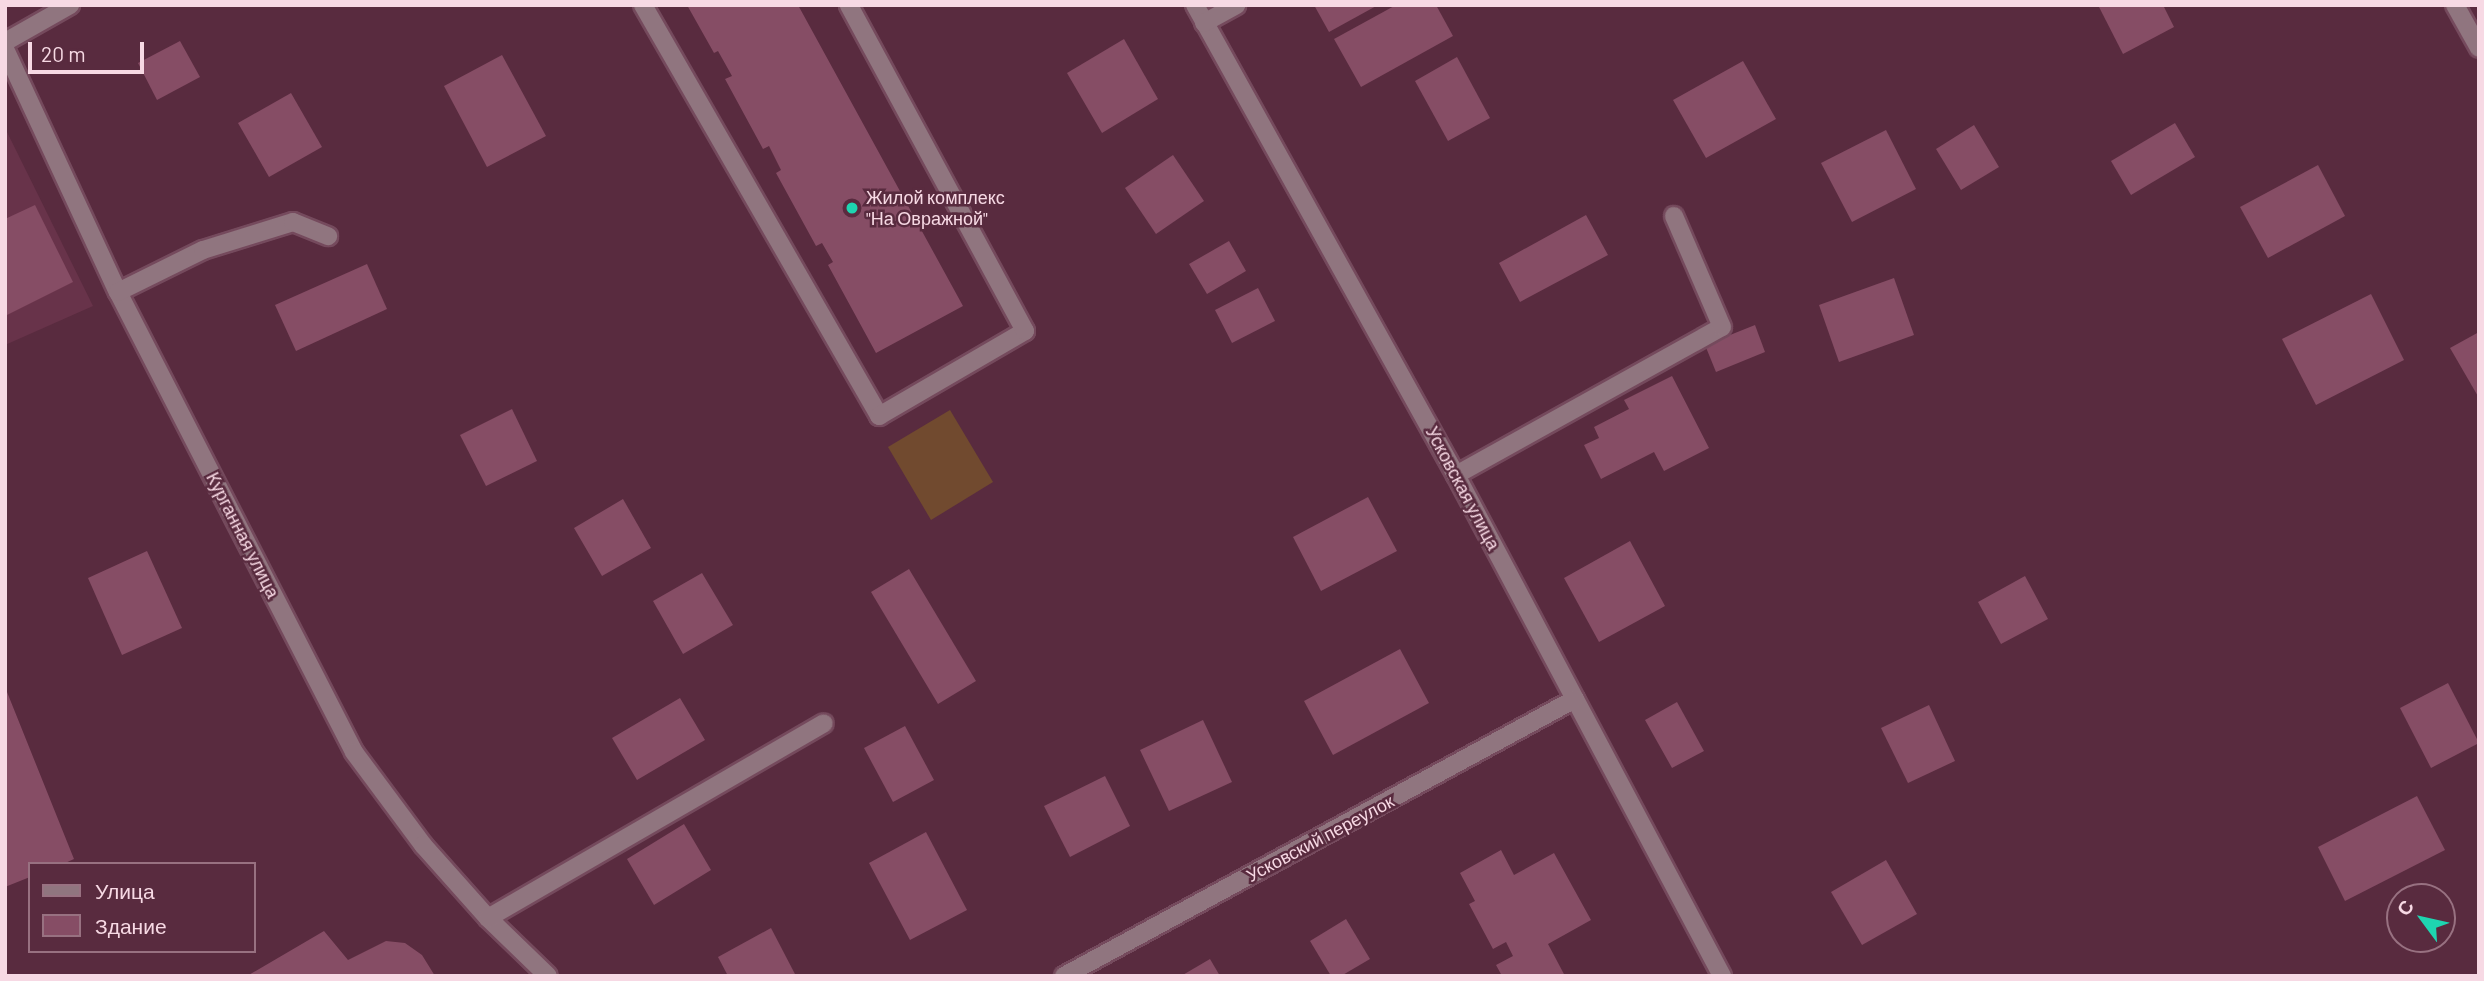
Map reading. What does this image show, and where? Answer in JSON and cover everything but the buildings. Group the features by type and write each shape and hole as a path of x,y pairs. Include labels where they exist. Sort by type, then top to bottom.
{"street":[{"path":"5,41 70,5"},
{"path":"643,5 879,416 1025,331 849,5"},
{"name":"Усковская улица","path":"1195,5 1457,475 1722,976"},
{"path":"1204,23 1236,5"},
{"path":"2455,5 2479,48"},
{"name":"Курганная улица","path":"5,50 118,292 354,752 423,845 488,918 548,976"},
{"path":"1457,475 1722,327 1674,216"},
{"path":"118,292 204,250 293,222 328,236"},
{"name":"Усковский переулок","path":"1064,976 1575,699"},
{"path":"488,918 824,723"}],"shaded area":[{"path":"5,128 93,306 5,345"},
{"path":"950,410 993,482 931,520 888,447"}],"place":[{"name":"Жилой комплекс \"На Овражной\"","path":"852,208"}]}
